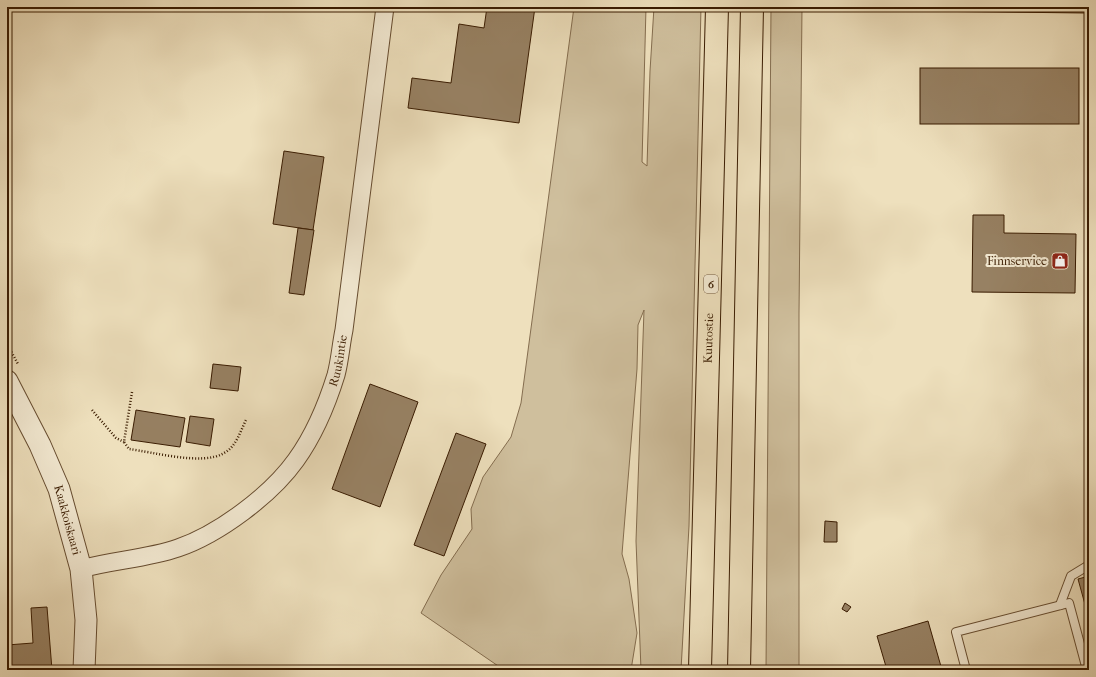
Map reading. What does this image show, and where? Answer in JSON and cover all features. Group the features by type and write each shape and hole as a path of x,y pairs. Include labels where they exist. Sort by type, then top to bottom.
{"highway":[{"name":"Kuutostie","path":"699,670 717,7"},
{"path":"739,670 752,7"},
{"path":"744,467 747,670"}],"street":[{"name":"Ruukintie","path":"81,569 98,564 138,559 179,548 222,527 264,494 296,460 319,420 336,374 344,330 385,7"},
{"name":"Kaakkoiskaari","path":"7,381 40,445 59,489 81,569 86,620 84,670"}],"lane":[{"path":"1060,605 1071,576 1089,565"},
{"path":"966,670 956,632 1069,603 1087,670"}],"path":[{"path":"124,442 132,392"},
{"path":"92,410 116,438 124,442 129,449 197,458 224,454 235,444 246,420"}],"shaded area":[{"path":"574,7 646,7 642,162 647,166 654,7 701,7 689,526 681,670 641,670 636,541 644,310 638,325 637,369 622,554 629,579 637,633 631,670 504,670 421,613 441,575 472,529 471,509 483,477 511,437 521,403"},
{"path":"771,7 802,7 799,314 799,670 766,670"}],"building":[{"path":"487,7 535,7 519,123 408,108 412,78 451,83 459,24 484,28"},
{"path":"914,7 1086,7 1086,13 914,11"},
{"path":"920,68 1079,68 1079,124 920,124"},
{"path":"284,151 324,157 313,230 273,224"},
{"path":"973,215 1004,215 1004,233 1076,234 1075,293 972,292"},
{"path":"298,228 314,230 304,295 289,293"},
{"path":"213,364 241,367 238,391 210,388"},
{"path":"370,384 418,402 380,507 332,489"},
{"path":"136,410 185,418 180,447 131,440"},
{"path":"190,416 214,419 210,446 186,442"},
{"path":"456,433 486,444 444,556 414,545"},
{"path":"825,521 837,522 837,542 824,542"},
{"path":"1089,576 1089,619 1078,579"},
{"path":"845,603 851,607 847,612 842,609"},
{"path":"47,607 52,670 7,670 7,645 33,643 31,608"},
{"path":"928,621 942,670 887,670 877,636"}],"place":[{"name":"Finnservice","path":"1060,261"}]}
